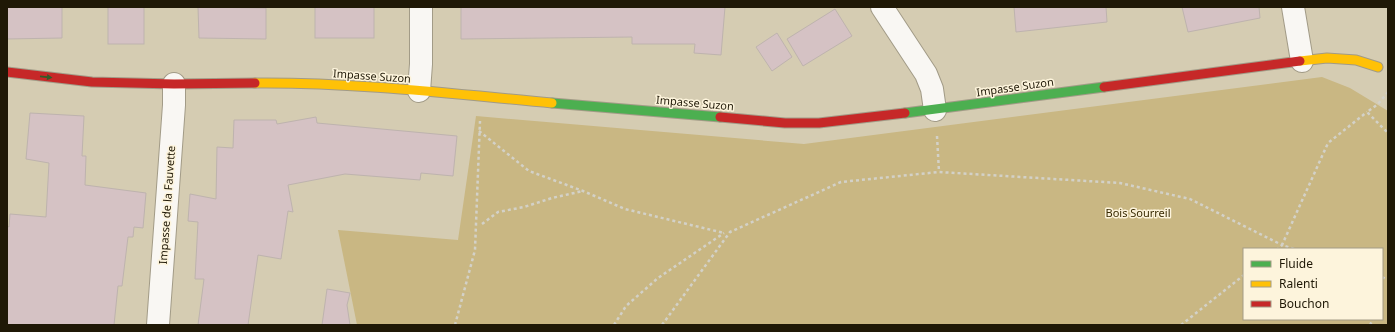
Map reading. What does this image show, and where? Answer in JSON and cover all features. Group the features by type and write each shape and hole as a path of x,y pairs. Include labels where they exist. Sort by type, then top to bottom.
{"street":[{"path":"419,91 421,64 421,7"},
{"path":"882,7 926,74 932,89 935,110"},
{"path":"1293,7 1302,61"},
{"name":"Impasse Suzon","path":"7,72 92,82 174,84 291,83 419,91 785,123 819,123 935,110 1327,58 1356,60 1378,67"},
{"name":"Impasse de la Fauvette","path":"158,325 174,105 174,84"}],"path":[{"path":"1279,248 1282,245 1328,143 1378,104 1388,92"},
{"path":"455,325 475,250 479,131 482,96"},
{"path":"935,110 939,172"},
{"path":"1367,112 1388,133"},
{"path":"479,131 529,171 583,191 625,209 724,233 658,278 626,306 614,325"},
{"path":"662,325 730,232 840,182 939,172 1120,183 1190,199 1282,245 1291,248"},
{"path":"482,224 498,212 524,207 552,198 583,191"},
{"path":"1181,325 1243,277"}],"green space":[{"name":"Bois Sourreil","path":"1322,77 1350,88 1388,111 1388,325 357,325 338,230 458,240 476,116 804,144"}],"building":[{"path":"7,7 62,7 62,38 7,39"},
{"path":"108,7 144,7 144,44 108,44"},
{"path":"198,7 266,8 266,39 199,38"},
{"path":"315,7 374,7 374,38 315,38"},
{"path":"461,7 725,7 721,55 694,53 695,44 632,44 632,37 461,39"},
{"path":"1014,7 1106,7 1107,22 1016,32"},
{"path":"1182,7 1259,7 1260,18 1188,32"},
{"path":"835,9 852,36 803,66 787,39"},
{"path":"777,33 792,57 772,71 756,47"},
{"path":"30,113 84,116 82,156 86,156 85,185 146,193 143,228 134,227 133,237 128,237 122,286 118,286 114,325 7,325 7,226 9,227 10,214 46,217 49,163 26,159"},
{"path":"316,117 317,123 457,136 453,176 421,173 420,180 345,174 288,185 293,212 288,211 281,259 258,255 248,325 198,325 204,279 195,279 198,222 188,221 190,194 216,199 217,147 233,148 234,120 276,120 277,124"},
{"path":"327,289 350,293 347,305 350,325 322,325"}],"traffic: fast":[{"path":"905,113 1104,87"},
{"path":"552,103 720,117"}],"traffic: slow":[{"path":"1300,61 1327,58 1356,60 1378,67"},
{"path":"255,83 329,84 441,92 552,103"}],"traffic: jam":[{"path":"1104,87 1300,61"},
{"path":"7,72 92,82 174,84 255,83"},
{"path":"720,117 785,123 819,123 905,113"}]}
